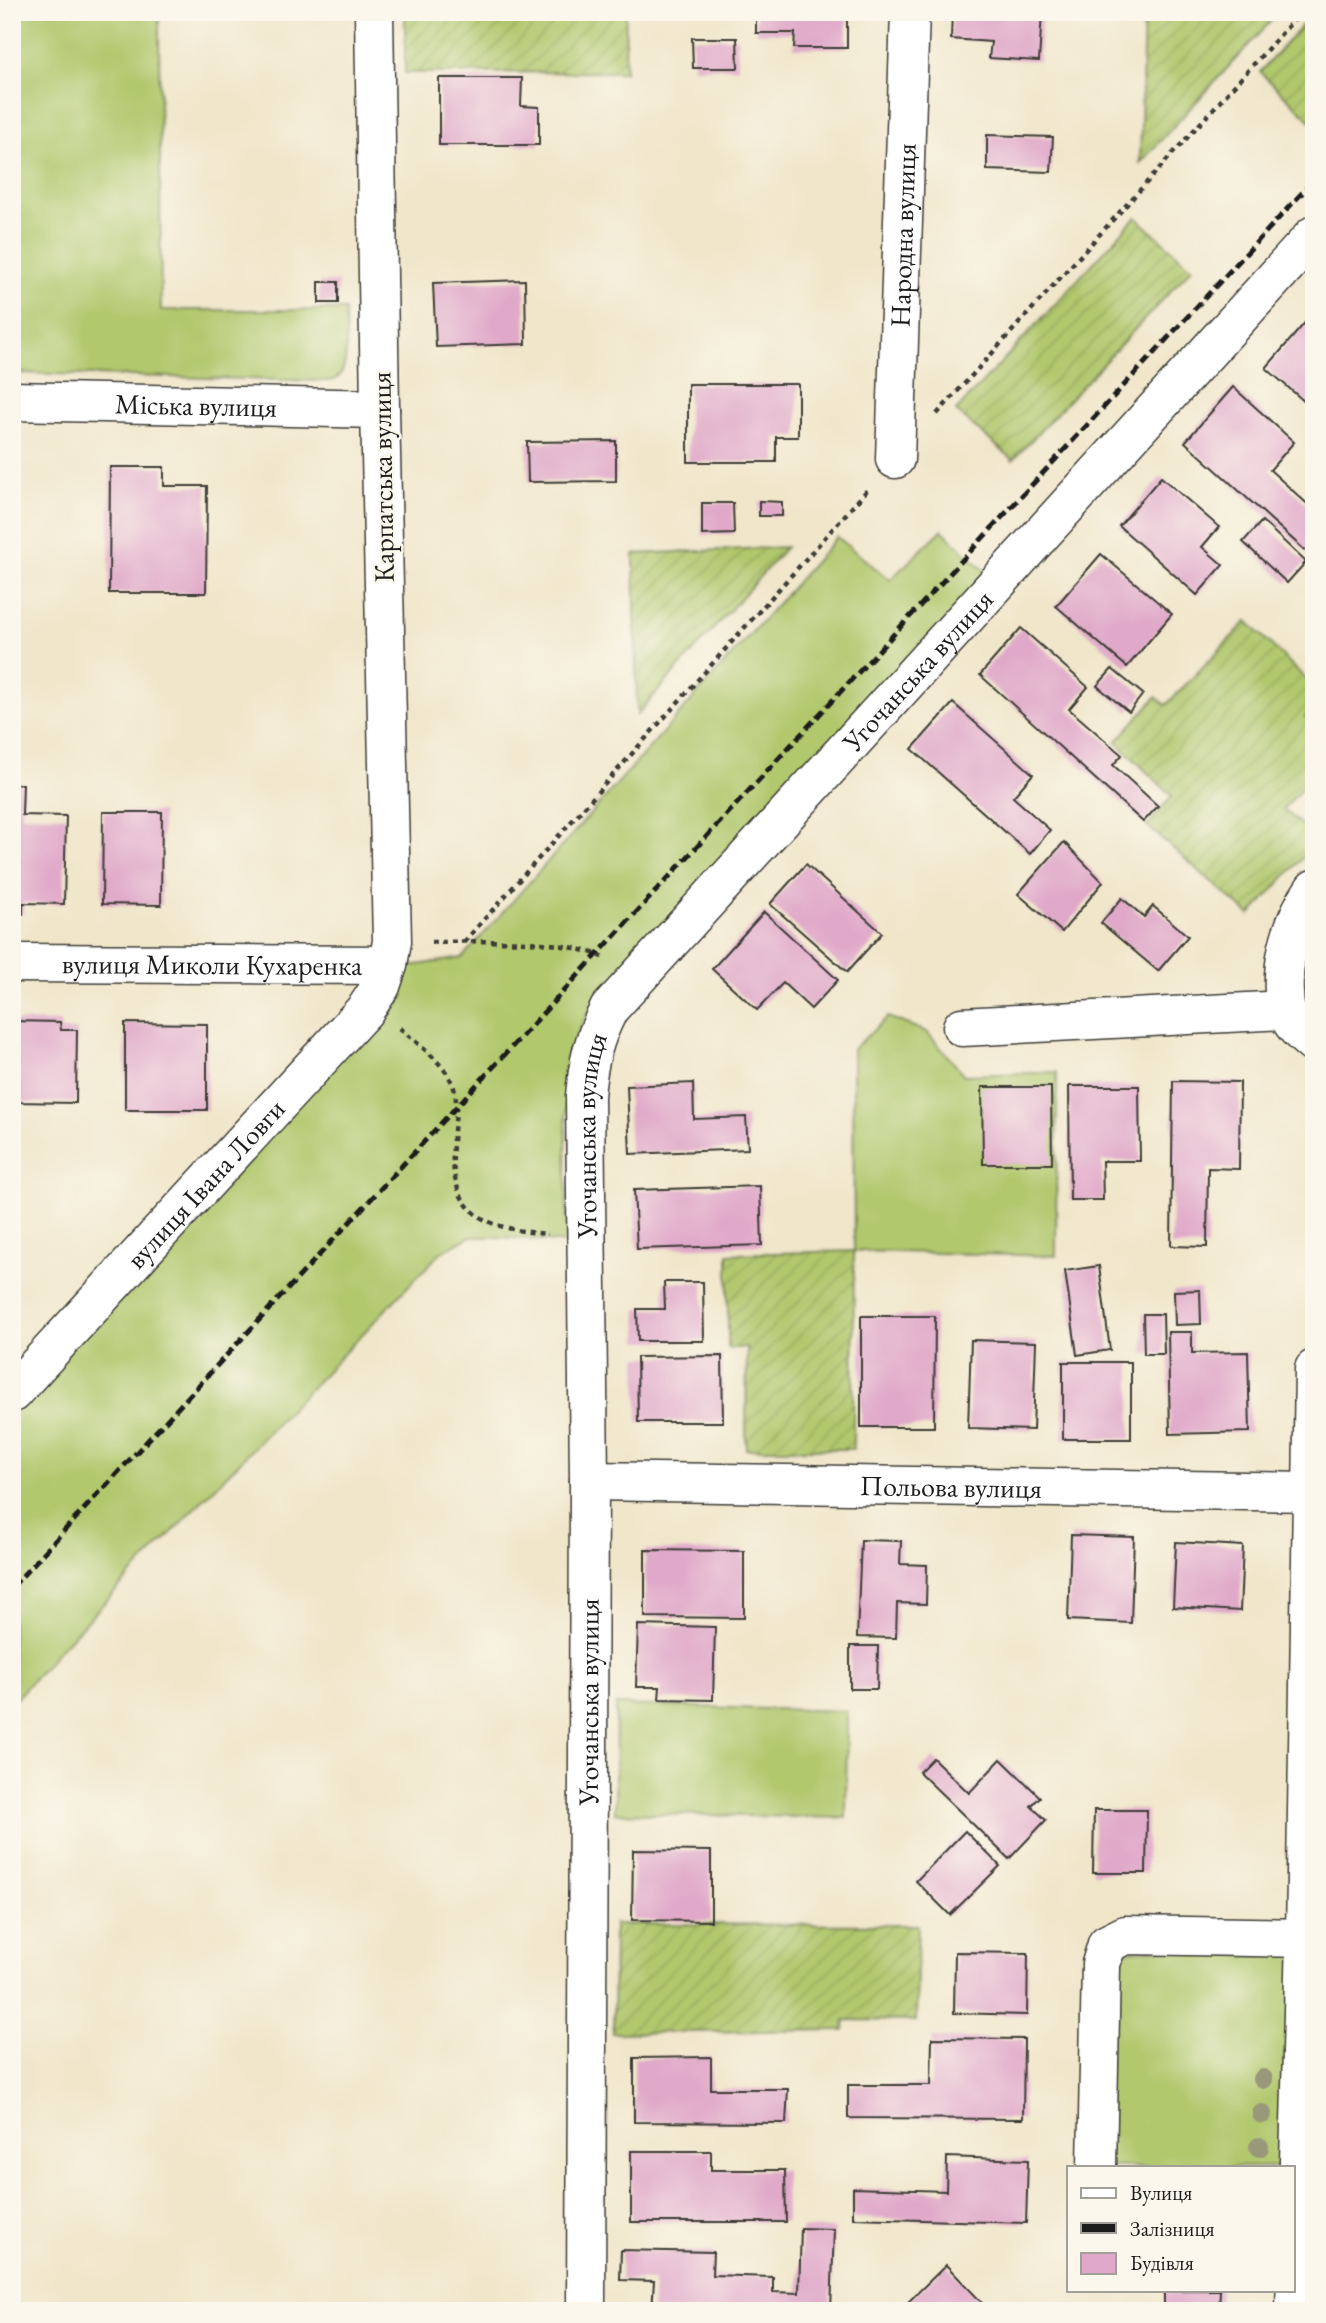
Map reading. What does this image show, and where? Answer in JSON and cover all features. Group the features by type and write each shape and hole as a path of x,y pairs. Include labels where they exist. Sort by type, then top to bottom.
{"street":[{"name":"Карпатська вулиця","path":"374,12 390,953"},
{"name":"Народна вулиця","path":"895,459 910,12"},
{"name":"Угочанська вулиця","path":"586,2311 589,1481 586,1096 588,1064 596,1034 609,1009 1314,235"},
{"name":"Міська вулиця","path":"12,401 380,409"},
{"path":"1314,889 1301,908 1290,937 1283,972 1286,1010 1297,1029 1314,1044"},
{"name":"вулиця Миколи Кухаренка","path":"12,963 390,953"},
{"name":"вулиця Івана Ловги","path":"12,1393 371,1000 381,986 390,953"},
{"path":"962,1027 1286,1010"},
{"path":"1296,2311 1302,2214 1310,1938 1314,1369"},
{"name":"Польова вулиця","path":"589,1481 1313,1492"},
{"path":"1097,2166 1101,1964 1107,1944 1125,1935 1310,1938"}],"path":[{"path":"464,942 895,459 1301,12"},
{"path":"390,953 464,942 563,946 598,954 641,974"},
{"path":"371,1000 448,1075 455,1100 452,1168 457,1191 471,1211 491,1225 514,1231 587,1238"}],"green space":[{"path":"12,12 159,12 161,310 345,310 344,367 336,379 324,381 12,373"},
{"path":"405,12 626,12 625,72 405,73"},
{"path":"1144,12 1279,12 1140,163"},
{"path":"1314,12 1314,124 1260,72"},
{"path":"1136,217 1192,268 1013,460 956,411"},
{"path":"942,530 989,575 588,1012 576,1037 569,1064 566,1100 567,1243 469,1237 441,1252 59,1650 12,1703 12,1411 404,967 462,958 837,537 890,580"},
{"path":"786,547 637,715 634,554"},
{"path":"1247,621 1314,687 1314,708 1305,717 1314,726 1314,775 1283,809 1314,836 1314,845 1250,915 1147,826 1172,796 1116,742 1156,697 1166,705"},
{"path":"888,1017 927,1032 964,1075 1057,1072 1056,1256 854,1251 853,1049"},
{"path":"854,1251 853,1449 746,1449 747,1348 728,1348 728,1254"},
{"path":"616,1705 847,1711 846,1818 615,1813"},
{"path":"614,1924 918,1925 916,2021 845,2020 844,2030 613,2033"},
{"path":"1305,1938 1293,2166 1097,2166 1103,1953"}],"building":[{"path":"756,12 847,12 847,48 794,48 795,33 756,33"},
{"path":"952,12 1042,12 1039,61 989,58 991,42 951,39"},
{"path":"692,38 737,38 738,68 693,68"},
{"path":"439,78 522,78 521,106 539,107 539,145 439,145"},
{"path":"987,135 1053,137 1051,172 987,170"},
{"path":"525,280 526,344 436,347 433,283"},
{"path":"319,282 338,282 338,303 319,303"},
{"path":"1309,318 1314,322 1314,410 1266,368"},
{"path":"688,384 798,384 798,437 776,437 776,462 688,462"},
{"path":"1233,387 1294,442 1270,470 1314,510 1314,549 1309,554 1185,442"},
{"path":"616,441 616,481 528,482 527,442"},
{"path":"110,467 164,467 164,486 207,486 206,593 109,593"},
{"path":"1161,477 1219,527 1202,547 1223,565 1197,595 1119,526"},
{"path":"759,501 782,502 782,516 759,516"},
{"path":"702,503 733,503 734,534 702,535"},
{"path":"1262,521 1306,562 1287,583 1243,542"},
{"path":"1101,554 1172,614 1127,667 1056,606"},
{"path":"1021,628 1088,687 1069,709 1122,755 1113,765 1158,806 1143,822 980,675"},
{"path":"1112,669 1143,694 1129,712 1097,686"},
{"path":"953,703 1033,774 1013,797 1050,830 1030,854 912,749"},
{"path":"12,784 23,784 22,815 66,816 64,904 23,903 23,914 12,914"},
{"path":"103,812 162,812 161,905 102,904"},
{"path":"1064,842 1103,882 1062,932 1018,894"},
{"path":"806,864 882,933 847,972 770,904"},
{"path":"1122,898 1144,917 1153,906 1188,936 1158,971 1101,923"},
{"path":"764,912 838,980 811,1009 783,983 757,1010 712,969"},
{"path":"12,1021 60,1022 61,1030 77,1030 76,1103 12,1102"},
{"path":"125,1023 207,1024 207,1110 125,1110"},
{"path":"1173,1081 1240,1082 1239,1169 1208,1168 1207,1247 1171,1246"},
{"path":"693,1083 694,1119 746,1117 748,1149 630,1154 627,1086"},
{"path":"1069,1086 1139,1086 1140,1161 1102,1161 1103,1200 1070,1200"},
{"path":"982,1087 1051,1087 1052,1164 983,1164"},
{"path":"760,1186 762,1245 637,1249 634,1190"},
{"path":"1099,1266 1110,1350 1077,1355 1065,1271"},
{"path":"664,1282 703,1282 704,1341 638,1341 637,1309 665,1309"},
{"path":"1200,1290 1201,1324 1175,1325 1174,1291"},
{"path":"1143,1314 1163,1314 1164,1354 1144,1354"},
{"path":"861,1316 935,1316 934,1427 861,1427"},
{"path":"1168,1332 1192,1332 1192,1353 1248,1352 1250,1432 1170,1434"},
{"path":"971,1340 1036,1342 1033,1430 968,1428"},
{"path":"722,1356 723,1422 638,1422 637,1357"},
{"path":"1063,1362 1131,1362 1131,1439 1063,1439"},
{"path":"1071,1535 1134,1537 1131,1623 1068,1620"},
{"path":"861,1540 901,1541 900,1564 927,1565 926,1604 897,1603 896,1638 857,1637"},
{"path":"1176,1542 1243,1546 1240,1611 1173,1607"},
{"path":"645,1550 744,1551 744,1618 645,1617"},
{"path":"638,1625 715,1627 713,1700 659,1699 660,1687 636,1687"},
{"path":"850,1646 878,1646 877,1689 850,1689"},
{"path":"933,1758 969,1793 1001,1759 1040,1797 1031,1806 1046,1820 1009,1859 919,1772"},
{"path":"1094,1810 1147,1810 1146,1873 1093,1873"},
{"path":"965,1831 1000,1866 950,1915 916,1881"},
{"path":"633,1850 711,1851 711,1921 632,1920"},
{"path":"955,1952 1028,1953 1027,2015 954,2013"},
{"path":"932,2038 1024,2039 1023,2119 848,2118 848,2085 931,2085"},
{"path":"711,2057 711,2089 788,2089 786,2123 634,2122 634,2058"},
{"path":"631,2151 711,2151 711,2170 785,2170 786,2222 631,2222"},
{"path":"947,2157 1028,2160 1026,2223 853,2218 853,2188 946,2191"},
{"path":"801,2228 834,2229 831,2311 652,2311 654,2281 620,2280 621,2250 713,2252 712,2275 773,2277 773,2292 799,2293"},
{"path":"946,2265 990,2311 899,2311"},
{"path":"1164,2292 1220,2292 1219,2311 1164,2311"}],"railway":[{"path":"12,1587 1314,180"}]}
